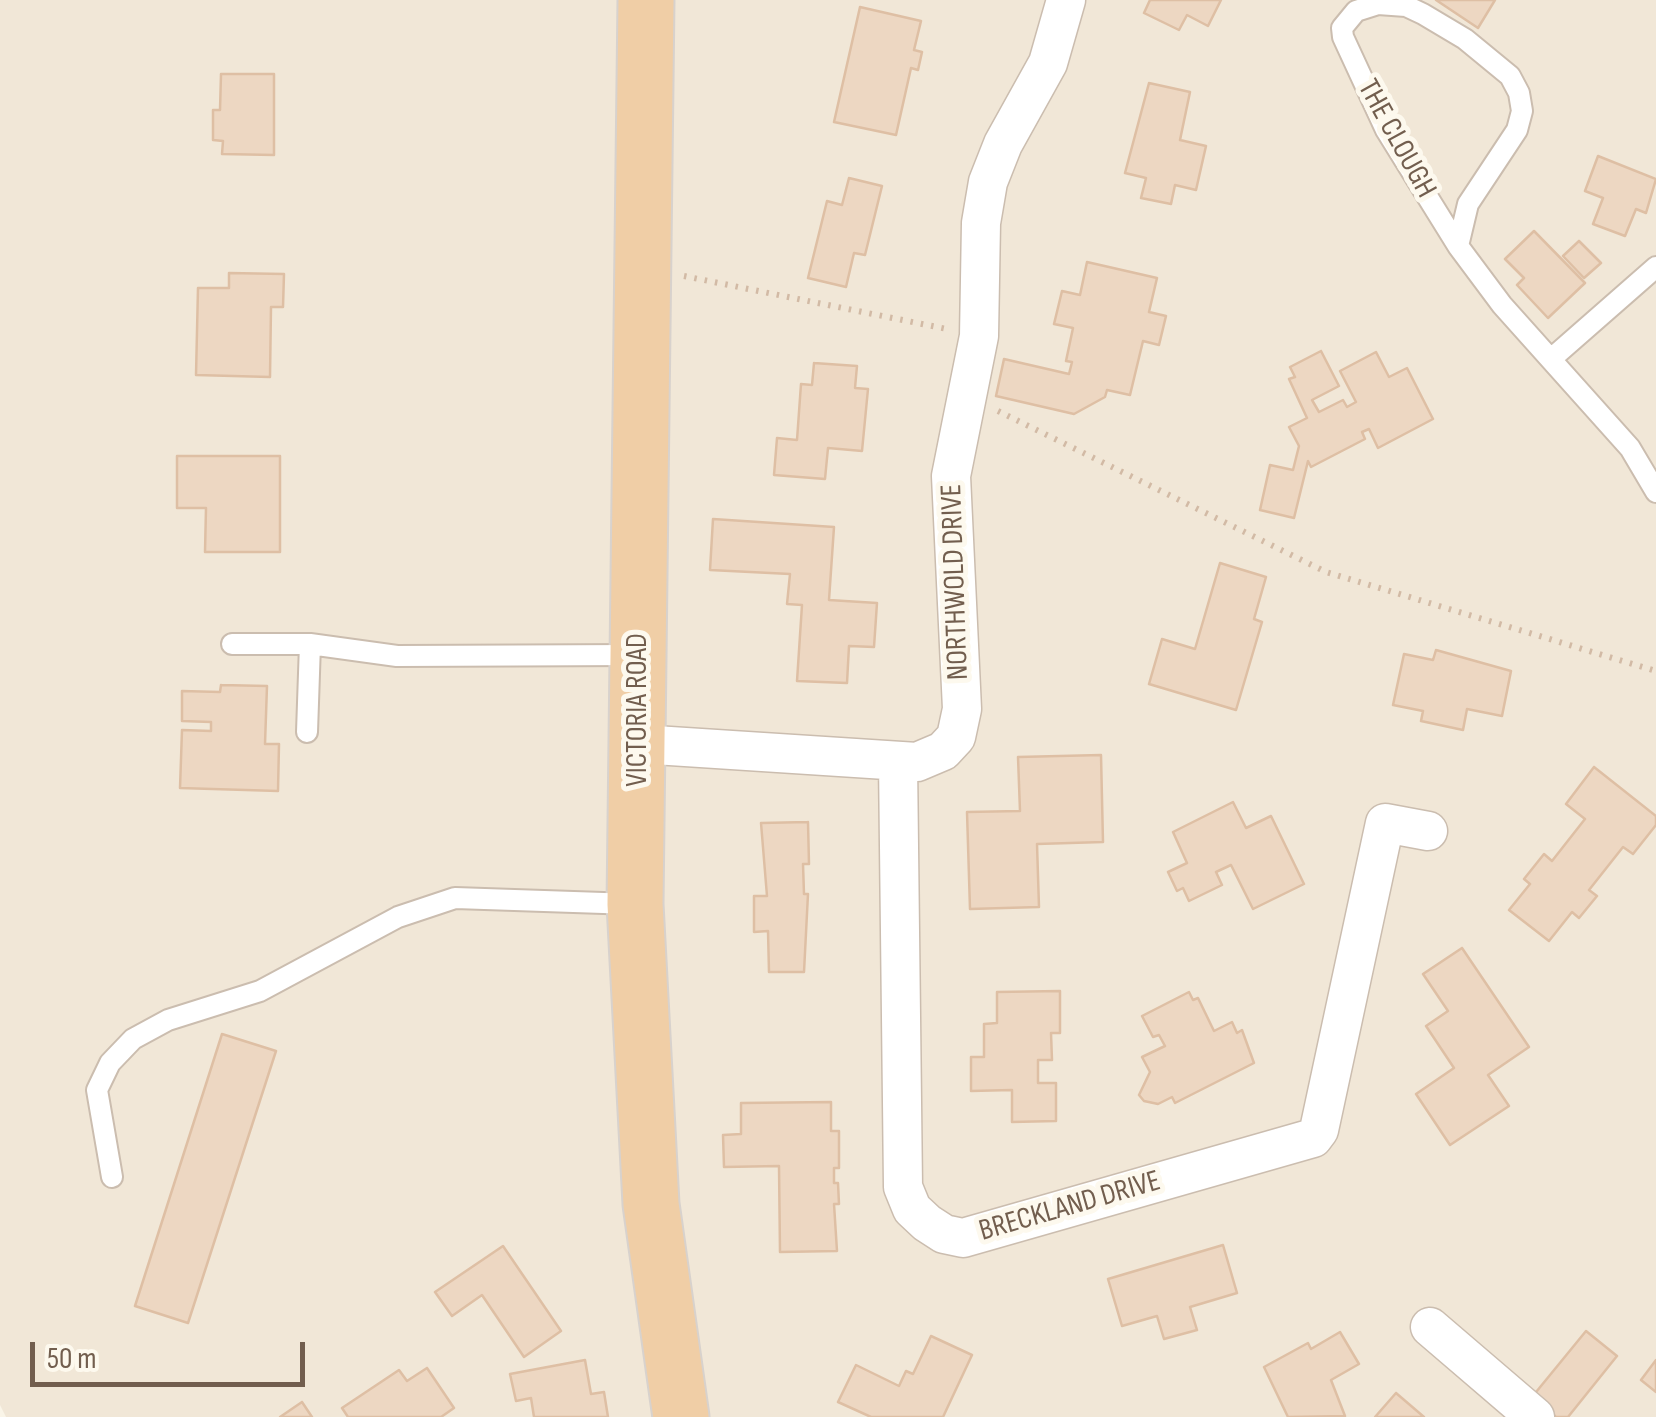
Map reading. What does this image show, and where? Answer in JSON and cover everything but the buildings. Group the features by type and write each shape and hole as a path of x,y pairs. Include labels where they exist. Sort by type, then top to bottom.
{"highway":[{"name":"VICTORIA ROAD","path":"646,0 635,904 651,1204 681,1417"}],"street":[{"name":"NORTHWOLD DRIVE","path":"639,744 898,761 931,759 956,737 961,722 950,476 979,336 981,223 988,182 1003,144 1057,41 1066,0"},
{"name":"BRECKLAND DRIVE","path":"898,761 903,1187 912,1209 927,1223 944,1234 963,1238 1314,1138 1319,1130 1385,823 1428,831"},
{"path":"1430,1327 1535,1417"}],"lane":[{"name":"THE CLOUGH","path":"1337,0 1342,28 1386,130 1458,246 1630,448 1656,492"},
{"name":"THE CLOUGH","path":"1342,28 1356,11 1378,4 1406,6 1465,39 1510,76 1519,92 1522,111 1516,130 1468,204 1458,246"},
{"path":"1551,359 1656,267"},
{"path":"232,644 310,644 397,656 638,655"},
{"path":"306,732 310,644"},
{"path":"112,1177 98,1090 110,1062 133,1039 168,1020 260,991 398,916 454,898 635,904"}],"path":[{"path":"644,268 811,298 979,336"},
{"path":"965,395 1326,572 1656,671"}],"shaded area":[{"path":"0,0 1656,0 1656,1417 6,1417 0,1405"}]}
